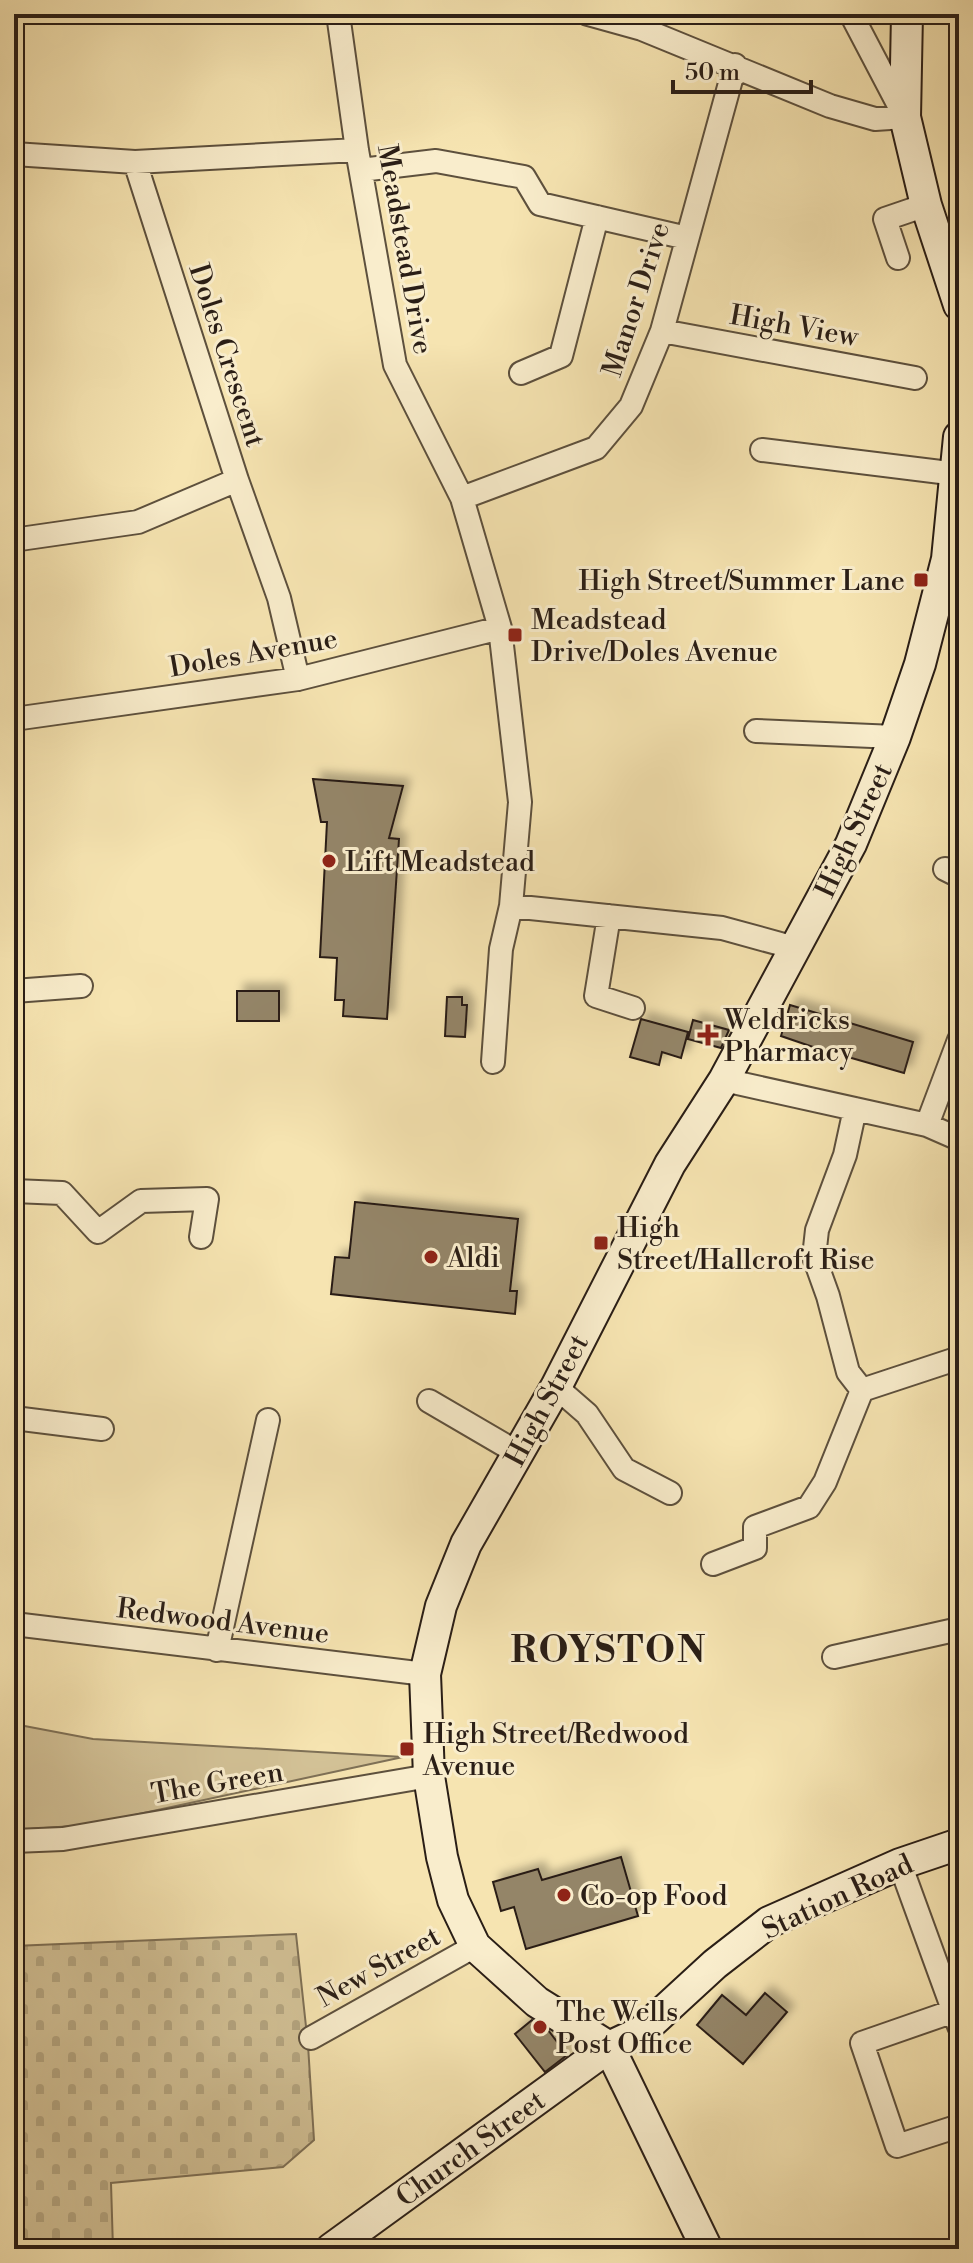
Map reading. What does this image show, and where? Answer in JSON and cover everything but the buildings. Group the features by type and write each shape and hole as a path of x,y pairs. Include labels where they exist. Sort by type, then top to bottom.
{"main road":[{"path":"907,14 905,117 926,205 959,305"},
{"name":"High Street","path":"609,2047 537,2002 475,1946 453,1900 442,1857 429,1776 425,1674 441,1606 466,1544 556,1387 670,1164 724,1080 851,844 895,737 953,558 959,437"},
{"name":"Station Road","path":"609,2047 641,2032 715,1964 769,1922 900,1864 959,1844"},
{"path":"609,2047 707,2249"},
{"name":"Church Street","path":"331,2249 609,2047"}],"street":[{"name":"Meadstead Drive","path":"338,14 359,160 395,365 462,498 500,628 520,802 511,906 501,949 493,1062"},
{"path":"588,14 642,29 830,106 875,119 905,117 851,14"},
{"name":"Manor Drive","path":"462,498 596,448 631,406 662,331 735,65"},
{"path":"14,154 135,162 436,161 524,177 540,204 687,238"},
{"name":"Doles Crescent","path":"14,534 20,539 138,522 237,480 135,162"},
{"path":"898,258 885,219 926,205"},
{"path":"521,373 561,356 597,217"},
{"name":"High View","path":"662,331 915,378"},
{"path":"762,450 957,474"},
{"path":"237,480 279,598 298,679"},
{"name":"Doles Avenue","path":"14,719 298,679 500,628"},
{"name":"High Street","path":"756,731 895,737"},
{"path":"511,906 722,928 795,948"},
{"path":"609,916 596,996 633,1008"},
{"path":"14,991 81,986"},
{"path":"927,1125 959,1040"},
{"path":"724,1080 927,1125 959,1139"},
{"path":"855,1109 845,1155 817,1230 814,1257 848,1372 862,1390"},
{"path":"14,1191 62,1193 98,1232 141,1201 207,1199 201,1237"},
{"path":"713,1564 755,1548 755,1527 809,1507 825,1482 862,1390 959,1358"},
{"path":"556,1387 587,1414 624,1469 670,1493"},
{"path":"429,1401 518,1453"},
{"path":"14,1418 102,1429"},
{"path":"217,1650 268,1420"},
{"name":"Redwood Avenue","path":"14,1624 425,1674"},
{"path":"834,1657 959,1629"},
{"name":"The Green","path":"14,1841 63,1839 429,1776"},
{"path":"900,1864 956,2018 862,2043 897,2146 959,2126"},
{"name":"New Street","path":"311,2038 475,1946"}],"green space":[{"path":"14,1724 93,1739 403,1757 88,1825 14,1830"},
{"path":"296,1934 314,2140 283,2167 111,2183 113,2249 14,2249 14,1946"}],"place":[{"name":"High Street/Summer Lane","path":"921,580"},
{"name":"Meadstead Drive/Doles Avenue","path":"515,635"},
{"name":"Lift Meadstead","path":"329,861"},
{"name":"Weldricks Pharmacy","path":"708,1035"},
{"name":"High Street/Hallcroft Rise","path":"601,1243"},
{"name":"Aldi","path":"431,1257"},
{"name":"High Street/Redwood Avenue","path":"407,1749"},
{"name":"Co-op Food","path":"564,1895"},
{"name":"The Wells Post Office","path":"540,2027"}],"district":[{"name":"ROYSTON","path":"609,1649"}]}
